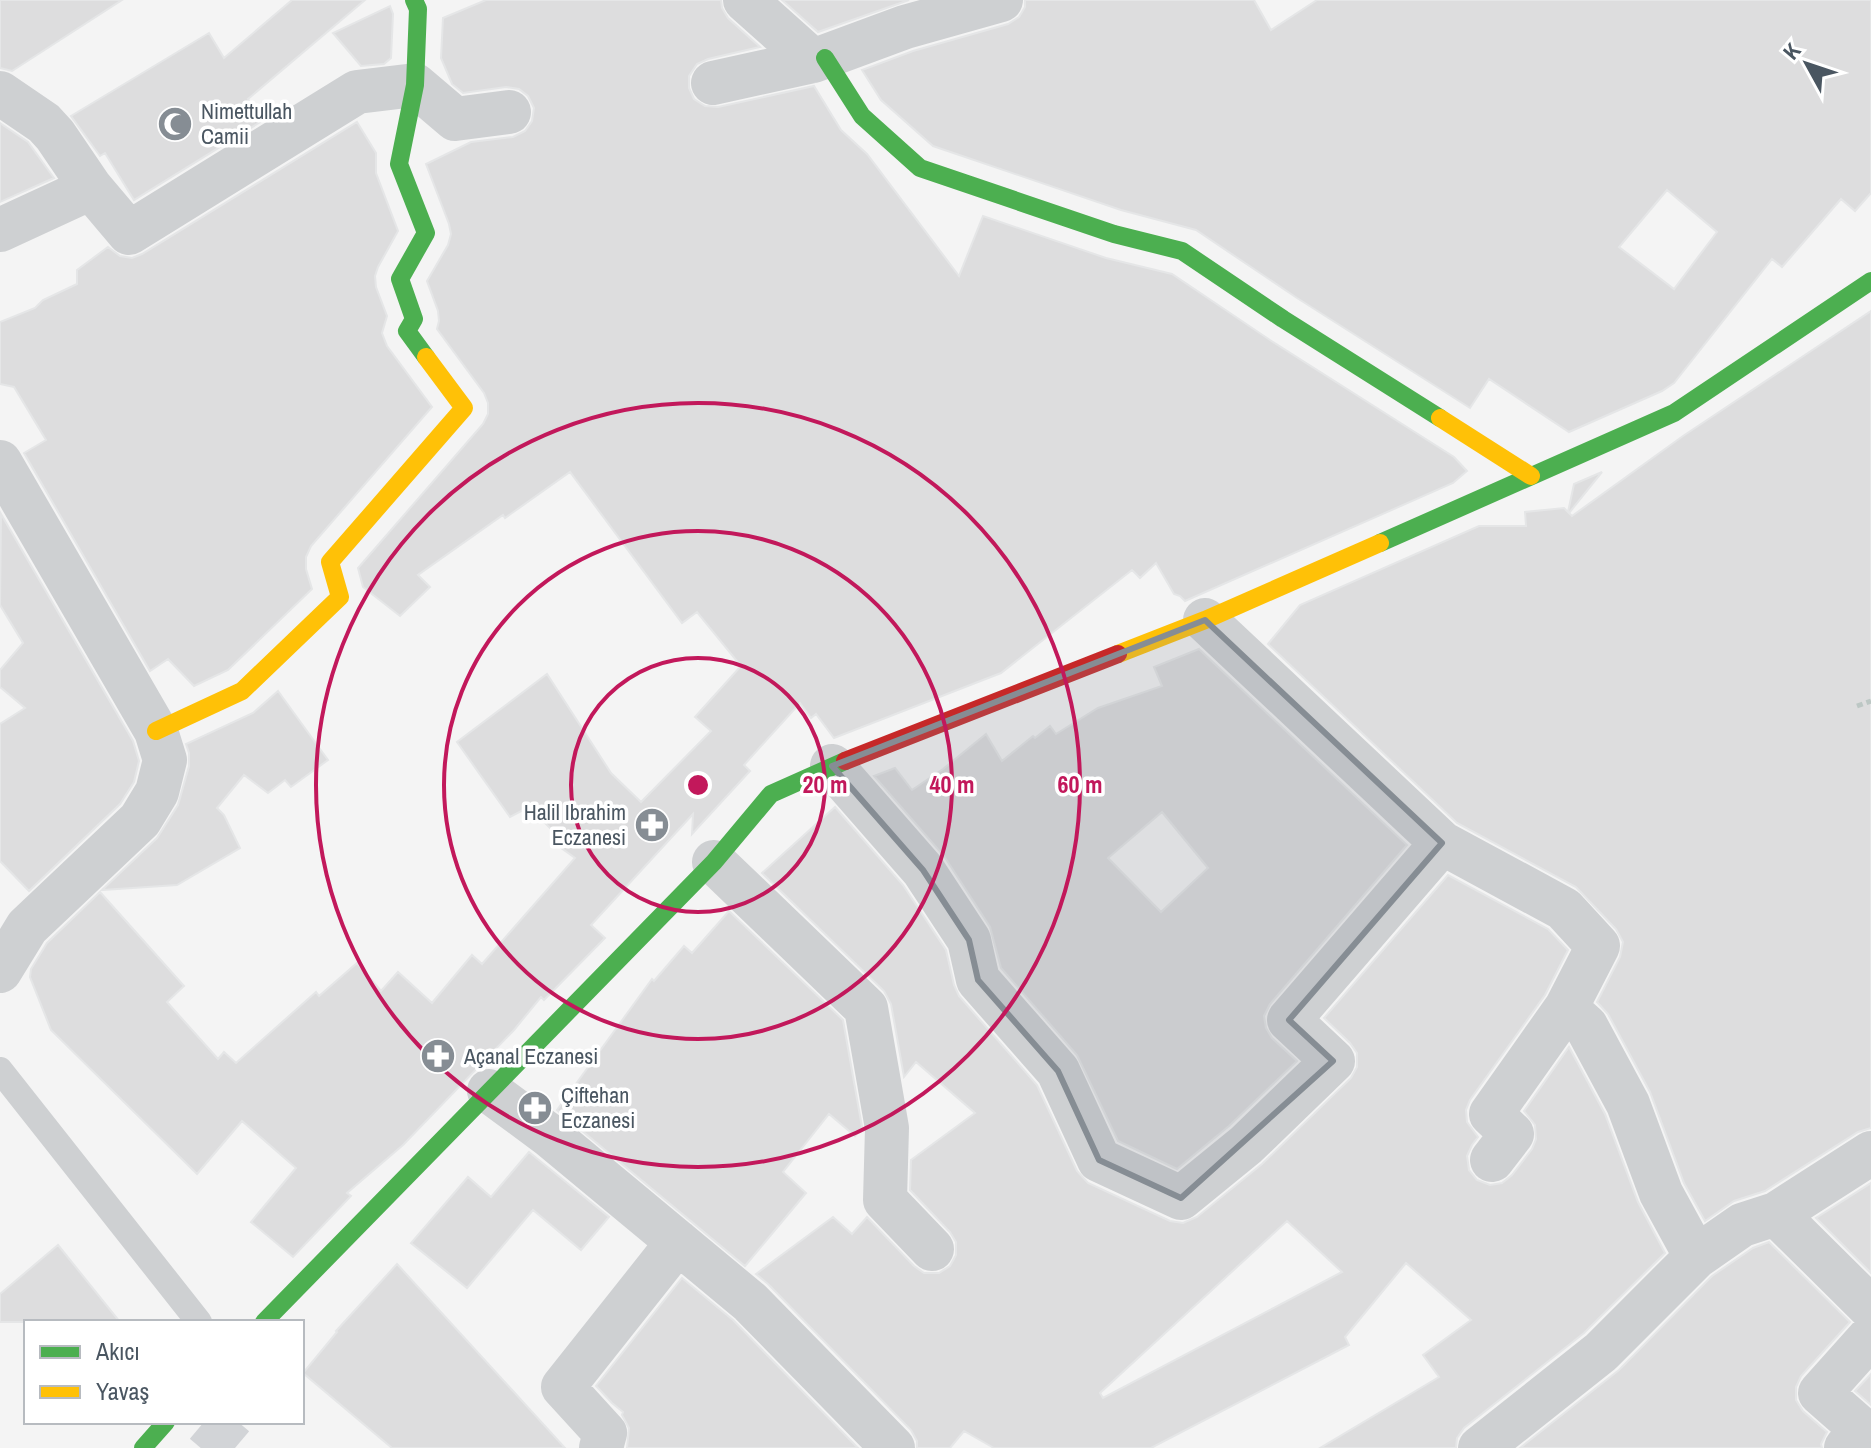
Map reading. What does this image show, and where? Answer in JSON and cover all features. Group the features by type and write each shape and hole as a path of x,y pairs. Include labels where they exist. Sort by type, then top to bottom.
{"main road":[{"path":"156,731 242,691 340,597 330,562 464,408 407,331 414,319 400,279 426,233 399,164 415,85 421,3"},
{"path":"819,59 862,116 920,168 1114,234 1182,251 1283,319 1531,476"},
{"path":"266,1320 714,862 771,794 832,766 1205,620 1674,413 1871,281"},
{"path":"143,1448 164,1424"}],"street":[{"path":"713,83 819,59 905,27 1001,0"},
{"path":"772,9 819,59"},
{"path":"0,93 50,129 91,188 129,233 357,92 415,85 455,119 509,112"},
{"path":"0,230 91,188"},
{"path":"0,462 156,731 165,760 157,792 140,820 27,927 0,971"},
{"path":"1205,620 1442,843 1564,909 1598,946 1566,1008 1491,1114 1512,1134 1492,1160"},
{"path":"832,766 923,870 969,940 978,980 1058,1071 1099,1160 1181,1198 1246,1145 1333,1061 1289,1020 1442,843"},
{"path":"714,862 866,1008 887,1128 885,1200 932,1249"},
{"path":"1566,1008 1586,1026 1628,1104 1661,1193 1696,1257"},
{"path":"489,1091 550,1136 750,1302 893,1448"},
{"path":"1496,1443 1601,1352 1696,1257 1742,1225 1776,1214 1871,1153"},
{"path":"1776,1214 1871,1308"},
{"path":"601,1448 605,1433 563,1387 678,1242"},
{"path":"1846,1448 1861,1429 1820,1393 1871,1336"}],"lane":[{"path":"0,1070 197,1320"}],"path":[{"path":"1857,706 1871,701"}],"highlighted area":[{"path":"1205,620 1442,843 1289,1020 1333,1061 1181,1198 1099,1160 1058,1071 978,980 969,940 923,870 832,766"}],"building":[{"path":"0,0 122,0 12,71 0,68"},
{"name":"Nimettullah Camii","path":"292,0 365,0 248,99 262,121 134,200 105,153 100,156 71,116 209,33 224,58"},
{"path":"486,0 721,0 728,18 760,47 697,64 689,76 689,88 694,99 705,106 718,107 814,86 841,130 867,154 959,276 983,216 1106,258 1172,274 1454,457 1467,471 1453,483 1185,601 1174,594 1156,563 1140,578 1132,570 1001,673 834,738 816,714 811,718 800,703 744,765 750,771 692,834 693,814 591,925 605,938 544,1000 541,997 514,1030 403,1145 347,1193 351,1196 293,1257 251,1222 296,1168 242,1121 197,1174 51,1030 30,977 31,969 47,943 100,892 184,986 167,1002 218,1059 224,1052 236,1063 316,992 319,996 357,963 381,991 398,972 432,1003 472,955 482,964 575,858 557,845 558,836 529,807 510,817 457,742 547,674 611,773 641,802 711,731 695,717 741,666 697,612 682,623 570,472 418,575 430,587 400,616 363,587 358,568 483,424 488,414 484,393 437,329 438,311 427,281 451,234 426,164 471,142 513,137 525,131 532,121 534,108 528,96 519,89 506,87 463,93 452,84 441,58 443,18"},
{"path":"782,0 909,0 818,32"},
{"path":"1025,0 1254,0 1271,30 1317,0 1871,0 1871,193 1855,211 1841,199 1782,267 1772,259 1674,383 1569,432 1489,379 1470,408 1196,230 1121,210 933,146 881,100 862,70 913,51 1008,24 1019,17","holes":["1667,190 1717,232 1674,289 1619,247"]},
{"path":"390,6 393,14 391,58 384,64 361,66 333,33"},
{"path":"357,122 376,153 376,173 398,231 375,276 387,316 382,333 387,346 432,407 311,546 306,557 306,569 312,589 228,670 194,686 168,659 150,671 24,453 46,440 14,387 0,384 0,322 35,308 43,300 77,284 77,270 108,247 120,256 132,258 142,254"},
{"path":"0,123 28,142 54,178 0,202"},
{"path":"1871,311 1871,1128 1858,1132 1765,1191 1734,1201 1705,1221 1684,1183 1650,1092 1608,1014 1597,1002 1620,957 1623,942 1616,929 1576,887 1457,823 1268,644 1300,605 1479,526 1526,526 1525,512 1564,508 1568,512 1574,484 1602,472 1569,513 1572,516 1683,436"},
{"path":"1,514 133,741 139,761 134,782 120,804 29,891 0,861 0,724 25,708 0,687 0,670 23,643 0,605"},
{"path":"1199,649 1407,845 1270,1004 1264,1016 1266,1028 1272,1038 1297,1061 1229,1126 1177,1169 1118,1141 1077,1055 1001,968 990,927 944,856 874,776 895,768 912,790 986,734 1002,761 1050,726 1056,734 1098,708 1162,686 1154,667","holes":["1162,812 1208,868 1161,912 1108,858"]},
{"path":"278,691 328,760 291,787 285,780 268,793 244,775 217,808 224,815 240,848 177,885 102,890 157,838 178,805 189,766 186,744 253,713"},
{"path":"835,807 903,885 946,950 959,996 1037,1085 1077,1171 1088,1183 1170,1221 1183,1223 1197,1217 1262,1164 1351,1078 1357,1067 1357,1053 1324,1018 1448,875 1548,929 1568,950 1545,995 1470,1100 1466,1110 1467,1122 1478,1137 1467,1156 1469,1170 1477,1180 1490,1185 1502,1183 1512,1175 1536,1139 1535,1125 1524,1111 1569,1047 1605,1114 1638,1202 1665,1253 1584,1333 1464,1428 1457,1438 1456,1448 1320,1448 1439,1377 1423,1355 1471,1320 1406,1263 1345,1337 1349,1345 1151,1448 994,1448 964,1431 950,1448 917,1448 911,1430 756,1274 833,1217 852,1234 867,1217 924,1273 939,1273 950,1266 956,1255 956,1242 910,1190 911,1160 975,1113 916,1062 904,1077 891,1004 884,991 762,873","holes":["1287,1221 1342,1272 1103,1398 1100,1393"]},
{"path":"729,911 843,1020 862,1127 855,1136 829,1114 783,1172 806,1193 745,1266 557,1110 652,979 654,981 684,946 692,953"},
{"path":"529,1152 609,1217 581,1250 533,1210 467,1288 411,1243 468,1177 491,1197"},
{"path":"1871,1183 1871,1273 1816,1218"},
{"path":"1769,1242 1850,1322 1801,1376 1796,1387 1796,1400 1803,1411 1827,1432 1822,1448 1520,1448 1619,1370 1712,1276 1753,1248"},
{"path":"58,1245 118,1320 0,1322 0,1294"},
{"path":"397,1264 565,1448 392,1448 304,1374 336,1331"},
{"path":"682,1278 733,1320 858,1448 627,1448 629,1428 623,1412 596,1386"},
{"path":"1871,1374 1871,1405 1855,1391"}],"tunnel":[{"path":"206,1424 235,1448"}],"traffic: fast":[{"path":"414,0 418,9 415,85 399,164 426,233 400,279 414,319 407,331 426,357"},
{"path":"825,58 862,116 920,168 1114,234 1182,251 1440,418"},
{"path":"1380,543 1674,413 1871,281"},
{"path":"266,1320 714,862 771,794 845,761"},
{"path":"143,1448 164,1424"}],"traffic: slow":[{"path":"156,731 242,691 340,597 330,562 464,408 426,357"},
{"path":"1440,418 1531,476"},
{"path":"1118,654 1205,620 1380,543"}],"traffic: jam":[{"path":"845,761 1118,654"}],"place":[{"name":"Nimettullah Camii","path":"175,124"},
{"name":"Halil Ibrahim Eczanesi","path":"652,825"},
{"name":"Açanal Eczanesi","path":"438,1056"},
{"name":"Çiftehan Eczanesi","path":"535,1108"}]}
